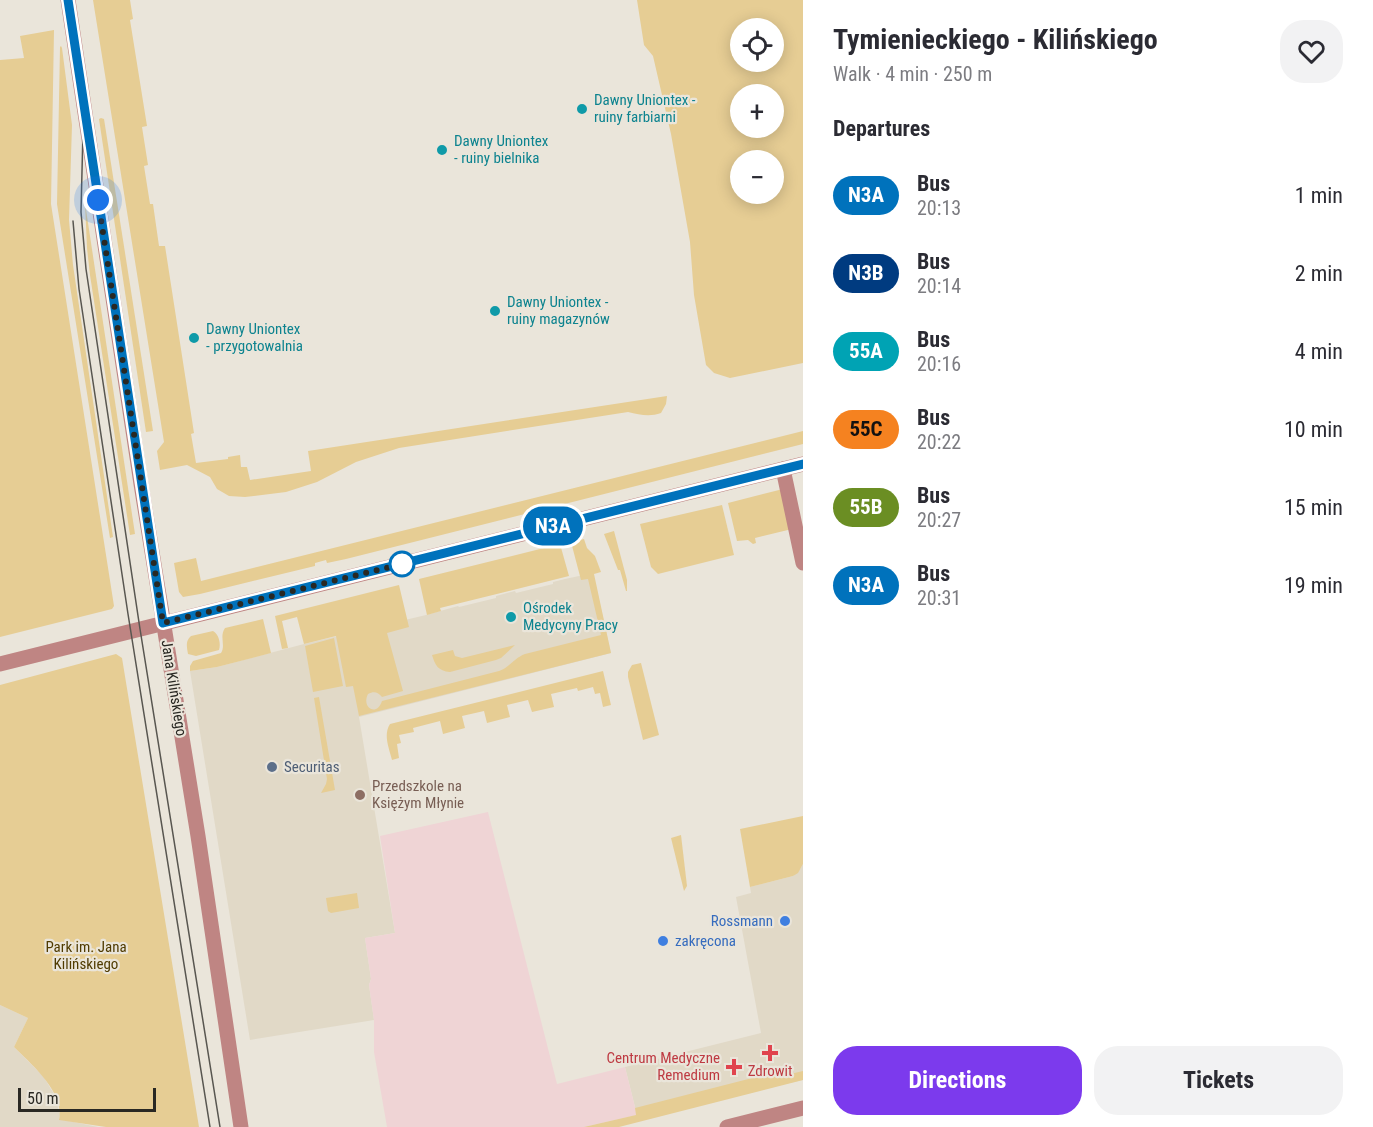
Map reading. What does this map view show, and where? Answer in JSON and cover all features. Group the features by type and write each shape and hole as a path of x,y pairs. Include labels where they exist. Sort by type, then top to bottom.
{"street":[{"name":"Jana Kilińskiego","path":"68,0 241,1127"},
{"path":"0,664 803,464"},
{"path":"783,469 803,563"},
{"path":"727,1127 803,1108"}],"shaded area":[{"path":"593,573 611,653 359,717 395,933 365,938 374,1020 250,1040 190,671 217,667"},
{"path":"488,812 557,1084 625,1067 637,1115 584,1127 387,1127 374,1052 374,1020 369,985 371,979 365,938 395,933 380,836"},
{"path":"803,864 803,1080 637,1115 625,1067 761,1033 736,897 751,893 750,887 793,876"},
{"path":"0,1005 28,1018 14,1047 43,1076 54,1094 60,1114 59,1119 98,1127 0,1127"}],"green space":[{"path":"93,0 130,0 133,19 130,20 147,126 142,127 148,165 144,166 150,204 153,204 159,246 165,246 194,433 191,434 196,463 240,455 241,467 247,467 250,480 311,471 308,451 667,396 661,413 645,415 628,412 399,448 356,462 317,482 286,492 245,497 229,496 217,489 210,477 187,465 160,470 157,451 164,442"},
{"path":"637,0 803,0 803,363 730,378 714,373 706,365 694,295 690,242 671,134 653,56 644,45"},
{"path":"54,30 51,204 114,606 112,609 0,637 0,60 24,58 20,36"},
{"path":"61,46 72,125 69,220 73,265 113,537 110,538 57,204"},
{"path":"99,119 104,119 153,431 146,432"},
{"path":"85,203 135,534 130,535 90,275"},
{"path":"803,431 803,444 346,559 327,563 326,560 315,563 315,566 200,594 183,597 179,592 174,563 196,558 201,581"},
{"path":"783,489 792,529 755,538 756,543 753,544 748,540 737,541 728,503"},
{"path":"722,505 734,555 658,574 651,567 640,524"},
{"path":"614,531 627,580 627,591 604,534"},
{"path":"584,539 587,548 595,556 601,572 594,574 611,653 359,716 353,686 346,687 336,636 304,644 297,617 282,621 288,648 282,649 275,616 399,585 409,627 387,633 403,691 382,697 376,692 368,694 366,699 368,707 374,710 380,706 382,701 499,671 525,654 601,635 588,579 581,580 571,542"},
{"path":"560,544 569,576 440,608 441,611 427,615 419,579"},
{"path":"263,619 271,653 217,667 190,671 193,661 221,653 225,628"},
{"path":"213,631 219,639 219,650 196,656 188,654 187,642 191,636"},
{"path":"334,638 343,686 313,692 305,646"},
{"path":"515,645 501,658 450,672 438,667 432,655 453,650 455,656 462,658"},
{"name":"Park im. Jana Kilińskiego","path":"116,654 122,658 199,1127 106,1127 59,1120 57,1099 52,1089 14,1047 28,1018 0,1005 0,685"},
{"path":"641,663 659,735 643,740 628,677 632,665"},
{"path":"603,671 611,705 603,707 600,693 595,694 593,687 578,691 577,688 551,694 554,707 532,712 528,700 507,705 510,717 487,723 484,711 462,716 465,728 443,734 440,721 413,728 414,732 399,735 401,743 397,744 399,758 392,760 387,737 390,724"},
{"path":"319,697 335,790 321,793 327,779 314,698"},
{"path":"803,816 803,864 798,873 750,887 740,829"},
{"path":"681,835 687,886 684,891 671,838"},
{"path":"357,893 359,908 331,913 328,911 326,898"},
{"path":"784,1070 786,1075 803,1071 803,1080 619,1127 584,1127 636,1115 635,1108"}],"tram line":[{"path":"72,0 84,90 81,212 86,269 140,629 220,1127"},
{"path":"73,221 79,289 128,614 210,1127"}],"bus line":[{"name":"N3A","path":"68,0 163,623 803,464"}],"place":[{"name":"Dawny Uniontex - ruiny farbiarni","path":"582,109"},
{"name":"Dawny Uniontex - ruiny bielnika","path":"442,150"},
{"name":"Dawny Uniontex - ruiny magazynów","path":"495,311"},
{"name":"Dawny Uniontex - przygotowalnia","path":"194,338"},
{"name":"Ośrodek Medycyny Pracy","path":"511,617"},
{"name":"Securitas","path":"272,767"},
{"name":"Przedszkole na Księżym Młynie","path":"360,795"},
{"name":"Rossmann","path":"785,921"},
{"name":"zakręcona","path":"663,941"},
{"name":"Zdrowit","path":"770,1053"},
{"name":"Centrum Medyczne Remedium","path":"734,1067"}],"route":[{"path":"98,200 163,623 402,564"}]}
